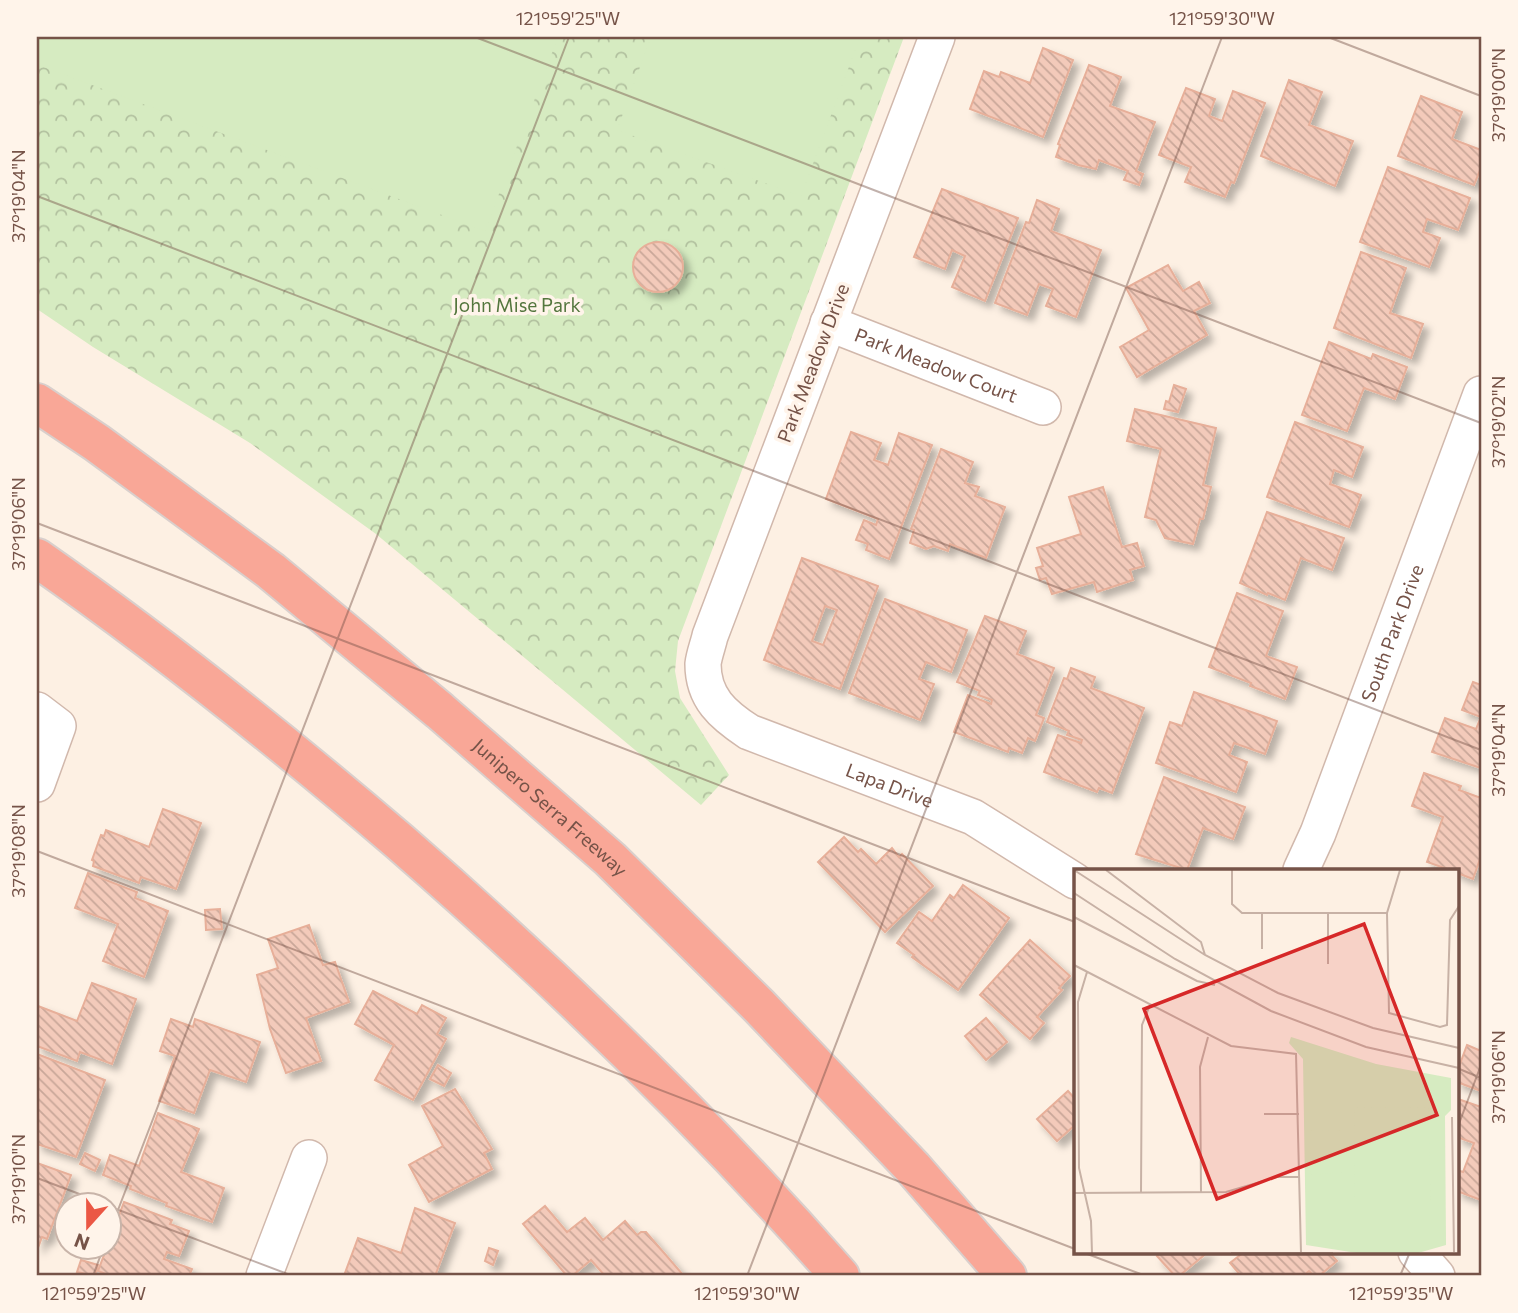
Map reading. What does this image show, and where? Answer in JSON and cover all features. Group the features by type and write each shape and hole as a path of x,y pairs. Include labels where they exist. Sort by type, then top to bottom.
{"highway":[{"name":"Junipero Serra Freeway","path":"37,403 97,443 271,571 440,711 610,859 759,1006 913,1168 1007,1274"},
{"path":"37,558 97,600 266,731 476,909 544,971 678,1103 840,1276"}],"street":[{"name":"Park Meadow Drive","path":"708,692 703,663 710,636 937,37"},
{"name":"Park Meadow Court","path":"828,323 1043,407"},
{"name":"South Park Drive","path":"1301,869 1318,833 1481,394"},
{"name":"Lapa Drive","path":"708,692 725,716 749,732 973,817 1074,880"},
{"path":"37,784 48,718"},
{"path":"264,1276 309,1158"},
{"path":"1418,1254 1437,1276"}],"green space":[{"name":"John Mise Park","path":"37,37 904,37 678,641 675,671 680,698 729,775 701,805 376,534 250,443 93,347 37,309"},
{"path":"37,37 558,37 485,231 41,66 37,57"},
{"path":"651,37 860,37 801,196 617,130"}],"building":[{"path":"1043,48 1073,60 1043,137 970,109 984,71 999,77 1001,72 1030,83"},
{"path":"1089,65 1121,77 1110,106 1155,122 1136,171 1143,174 1139,185 1124,180 1128,171 1099,160 1096,169 1056,157 1060,145 1058,144"},
{"path":"1289,80 1322,92 1309,125 1353,141 1335,186 1261,156"},
{"path":"1186,88 1215,99 1209,116 1222,121 1233,91 1265,103 1234,183 1231,182 1225,197 1185,182 1191,167 1159,155"},
{"path":"1421,96 1462,112 1452,139 1481,150 1481,168 1474,185 1398,156"},
{"path":"1388,167 1470,198 1458,230 1427,219 1423,232 1440,238 1429,267 1360,242"},
{"path":"942,189 1018,218 985,301 952,287 965,256 952,250 945,269 914,257"},
{"path":"1037,200 1059,209 1051,231 1101,250 1076,317 1046,306 1053,289 1039,284 1027,315 995,303"},
{"path":"648,243 668,243 682,257 682,277 668,291 648,291 634,277 634,257"},
{"path":"1361,252 1406,268 1390,313 1423,324 1411,358 1334,328"},
{"path":"1168,265 1183,291 1199,282 1210,303 1194,311 1207,335 1137,377 1120,347 1149,330 1126,288"},
{"path":"1329,342 1371,359 1373,354 1407,367 1395,399 1364,388 1347,431 1302,415"},
{"path":"1174,385 1186,389 1178,412 1164,409"},
{"path":"1135,409 1216,428 1203,485 1211,487 1193,544 1165,538 1156,520 1145,517 1161,449 1127,441"},
{"path":"1295,422 1363,447 1352,477 1334,470 1330,484 1361,495 1349,527 1267,497"},
{"path":"851,432 881,443 874,460 888,465 899,433 932,445 889,559 866,550 868,544 856,540 864,520 876,525 878,519 826,499"},
{"path":"941,449 973,462 965,483 979,487 975,496 1005,507 986,558 950,544 948,551 934,546 926,549 910,543 914,530 911,529"},
{"path":"1103,487 1122,547 1137,543 1144,566 1130,570 1133,580 1097,592 1094,582 1052,594 1046,578 1040,580 1036,568 1043,566 1037,548 1081,534 1069,497"},
{"path":"1267,512 1344,538 1332,570 1301,558 1285,600 1240,583"},
{"path":"802,558 878,586 840,689 764,660","holes":["825,606 837,610 823,645 812,641"]},
{"path":"1237,593 1283,611 1266,656 1297,667 1285,699 1209,667"},
{"path":"885,599 967,630 951,672 926,662 919,679 934,684 920,720 849,693"},
{"path":"985,616 1026,631 1017,654 1054,668 1036,715 1044,718 1035,741 1028,738 1022,753 1009,748 1008,752 954,732 968,695 991,704 992,700 978,695 980,691 957,682"},
{"path":"1071,668 1095,677 1091,688 1144,708 1112,793 1099,788 1097,792 1044,772 1058,735 1081,743 1082,740 1067,735 1069,731 1047,722 1064,678 1067,679"},
{"path":"1473,682 1481,685 1481,717 1462,710"},
{"path":"1194,692 1277,721 1265,754 1234,743 1229,755 1247,762 1236,792 1156,763 1170,722 1182,726"},
{"path":"1481,717 1481,768 1432,752 1445,718 1476,729"},
{"path":"1424,773 1461,786 1459,790 1481,798 1481,856 1473,879 1458,873 1458,869 1447,869 1427,862 1443,817 1412,806"},
{"path":"1164,777 1245,807 1233,839 1203,828 1187,869 1136,854"},
{"path":"163,809 201,823 176,889 141,877 139,883 93,866 92,860 101,835 104,836 106,830 149,847"},
{"path":"844,837 858,852 861,849 876,864 892,848 899,857 902,854 933,886 885,932 818,862"},
{"path":"88,873 137,892 135,898 168,911 144,977 103,961 118,924 75,908"},
{"path":"963,885 1009,918 958,990 897,943 919,912 932,921 950,895 954,898"},
{"path":"220,909 222,929 206,930 205,910"},
{"path":"309,925 323,965 335,962 349,1002 306,1018 321,1061 286,1073 270,1029 257,975 278,968 268,939"},
{"path":"1030,940 1070,976 1059,988 1062,990 1037,1017 1044,1023 1030,1039 980,995"},
{"path":"92,983 136,999 112,1064 80,1052 77,1061 37,1046 38,1006 77,1021"},
{"path":"373,991 417,1014 422,1005 446,1018 437,1034 446,1039 413,1100 375,1080 394,1045 355,1024"},
{"path":"986,1018 1007,1042 986,1060 965,1036"},
{"path":"171,1019 193,1027 195,1019 260,1042 246,1082 210,1070 194,1113 159,1101 175,1056 160,1051"},
{"path":"1467,1045 1481,1051 1481,1091 1458,1082 1458,1069"},
{"path":"37,1054 105,1080 76,1157 37,1144"},
{"path":"438,1065 451,1073 444,1086 430,1079"},
{"path":"455,1089 492,1149 484,1153 492,1169 429,1202 409,1165 443,1146 422,1106"},
{"path":"1068,1091 1074,1098 1074,1126 1057,1141 1037,1119"},
{"path":"1458,1099 1481,1107 1481,1200 1458,1191 1458,1170 1463,1172 1474,1143 1458,1137"},
{"path":"158,1113 199,1129 181,1172 224,1188 212,1222 166,1206 167,1203 103,1175 110,1155 139,1166"},
{"path":"85,1153 100,1160 95,1171 80,1164"},
{"path":"37,1163 71,1175 65,1190 52,1190 52,1226 47,1239 42,1237 38,1248"},
{"path":"124,1202 172,1220 170,1224 189,1231 179,1256 167,1252 164,1259 192,1269 189,1276 111,1276 98,1271 102,1260 122,1260"},
{"path":"545,1206 567,1232 585,1218 603,1240 625,1221 637,1235 646,1232 684,1276 605,1276 591,1260 572,1276 567,1276 523,1224"},
{"path":"415,1208 455,1223 435,1276 354,1276 345,1273 358,1238 401,1253"},
{"path":"489,1248 498,1251 493,1265 485,1261"},
{"path":"1206,1254 1179,1276 1175,1276 1157,1256"},
{"path":"1241,1254 1331,1254 1337,1261 1319,1276 1314,1276 1309,1271 1303,1276 1241,1276 1230,1263"},
{"path":"81,1260 98,1265 95,1276 77,1272"}]}
